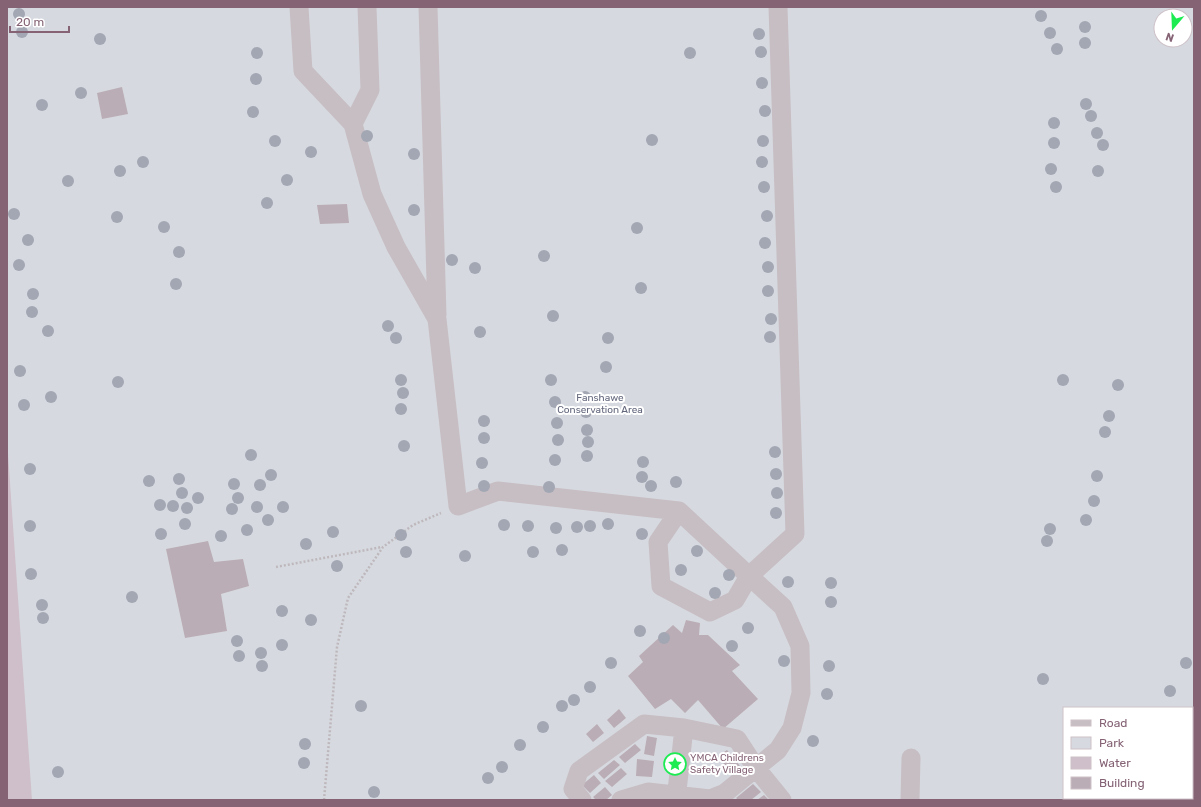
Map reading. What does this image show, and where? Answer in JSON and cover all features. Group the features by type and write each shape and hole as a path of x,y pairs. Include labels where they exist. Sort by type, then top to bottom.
{"lane":[{"path":"299,7 303,71 353,124 372,194 396,247 437,319"},
{"path":"353,124 370,90 367,7"},
{"path":"428,7 437,319 458,506 498,491 679,511 783,607 800,646 801,693 792,728 778,750 725,793 710,799 676,798 648,792 621,800"},
{"path":"679,511 658,542 661,586 710,612 735,600 749,576 795,534 778,7"},
{"path":"582,800 573,789 579,771 644,724 684,728 737,739 756,768 782,800"},
{"path":"676,798 684,728"},
{"path":"910,758 910,800"}],"path":[{"path":"324,800 337,647 348,598 383,547 413,526 458,506"},
{"path":"276,567 383,547"}],"green space":[{"name":"Fanshawe Conservation Area","path":"7,7 1194,7 1194,800 7,800"}],"water":[{"path":"7,439 32,800 7,800"}],"building":[{"path":"122,87 128,114 102,119 97,93"},
{"path":"347,204 349,223 320,224 317,205"},
{"path":"208,541 214,562 243,559 249,586 221,594 227,631 185,638 166,549"},
{"path":"686,620 700,623 699,635 708,635 740,665 732,671 758,699 723,729 698,700 685,713 671,699 655,709 628,676 643,662 639,656 673,625 682,633"},
{"path":"619,709 626,718 614,728 607,720"},
{"path":"597,724 604,733 593,742 586,734"},
{"path":"647,736 657,738 654,756 644,754"},
{"path":"635,744 641,750 625,763 619,757"},
{"path":"727,750 740,766 730,772 718,756"},
{"path":"637,759 654,761 652,777 636,776"},
{"path":"614,760 620,765 604,779 598,773"},
{"path":"621,768 627,774 612,787 605,781"},
{"path":"594,775 601,783 590,793 582,785"},
{"path":"753,784 761,792 751,800 738,800 736,798"},
{"path":"605,787 612,795 606,800 596,800 593,797"},
{"path":"764,795 769,800 757,800"}],"place":[{"name":"YMCA Childrens Safety Village","path":"675,764"}]}
